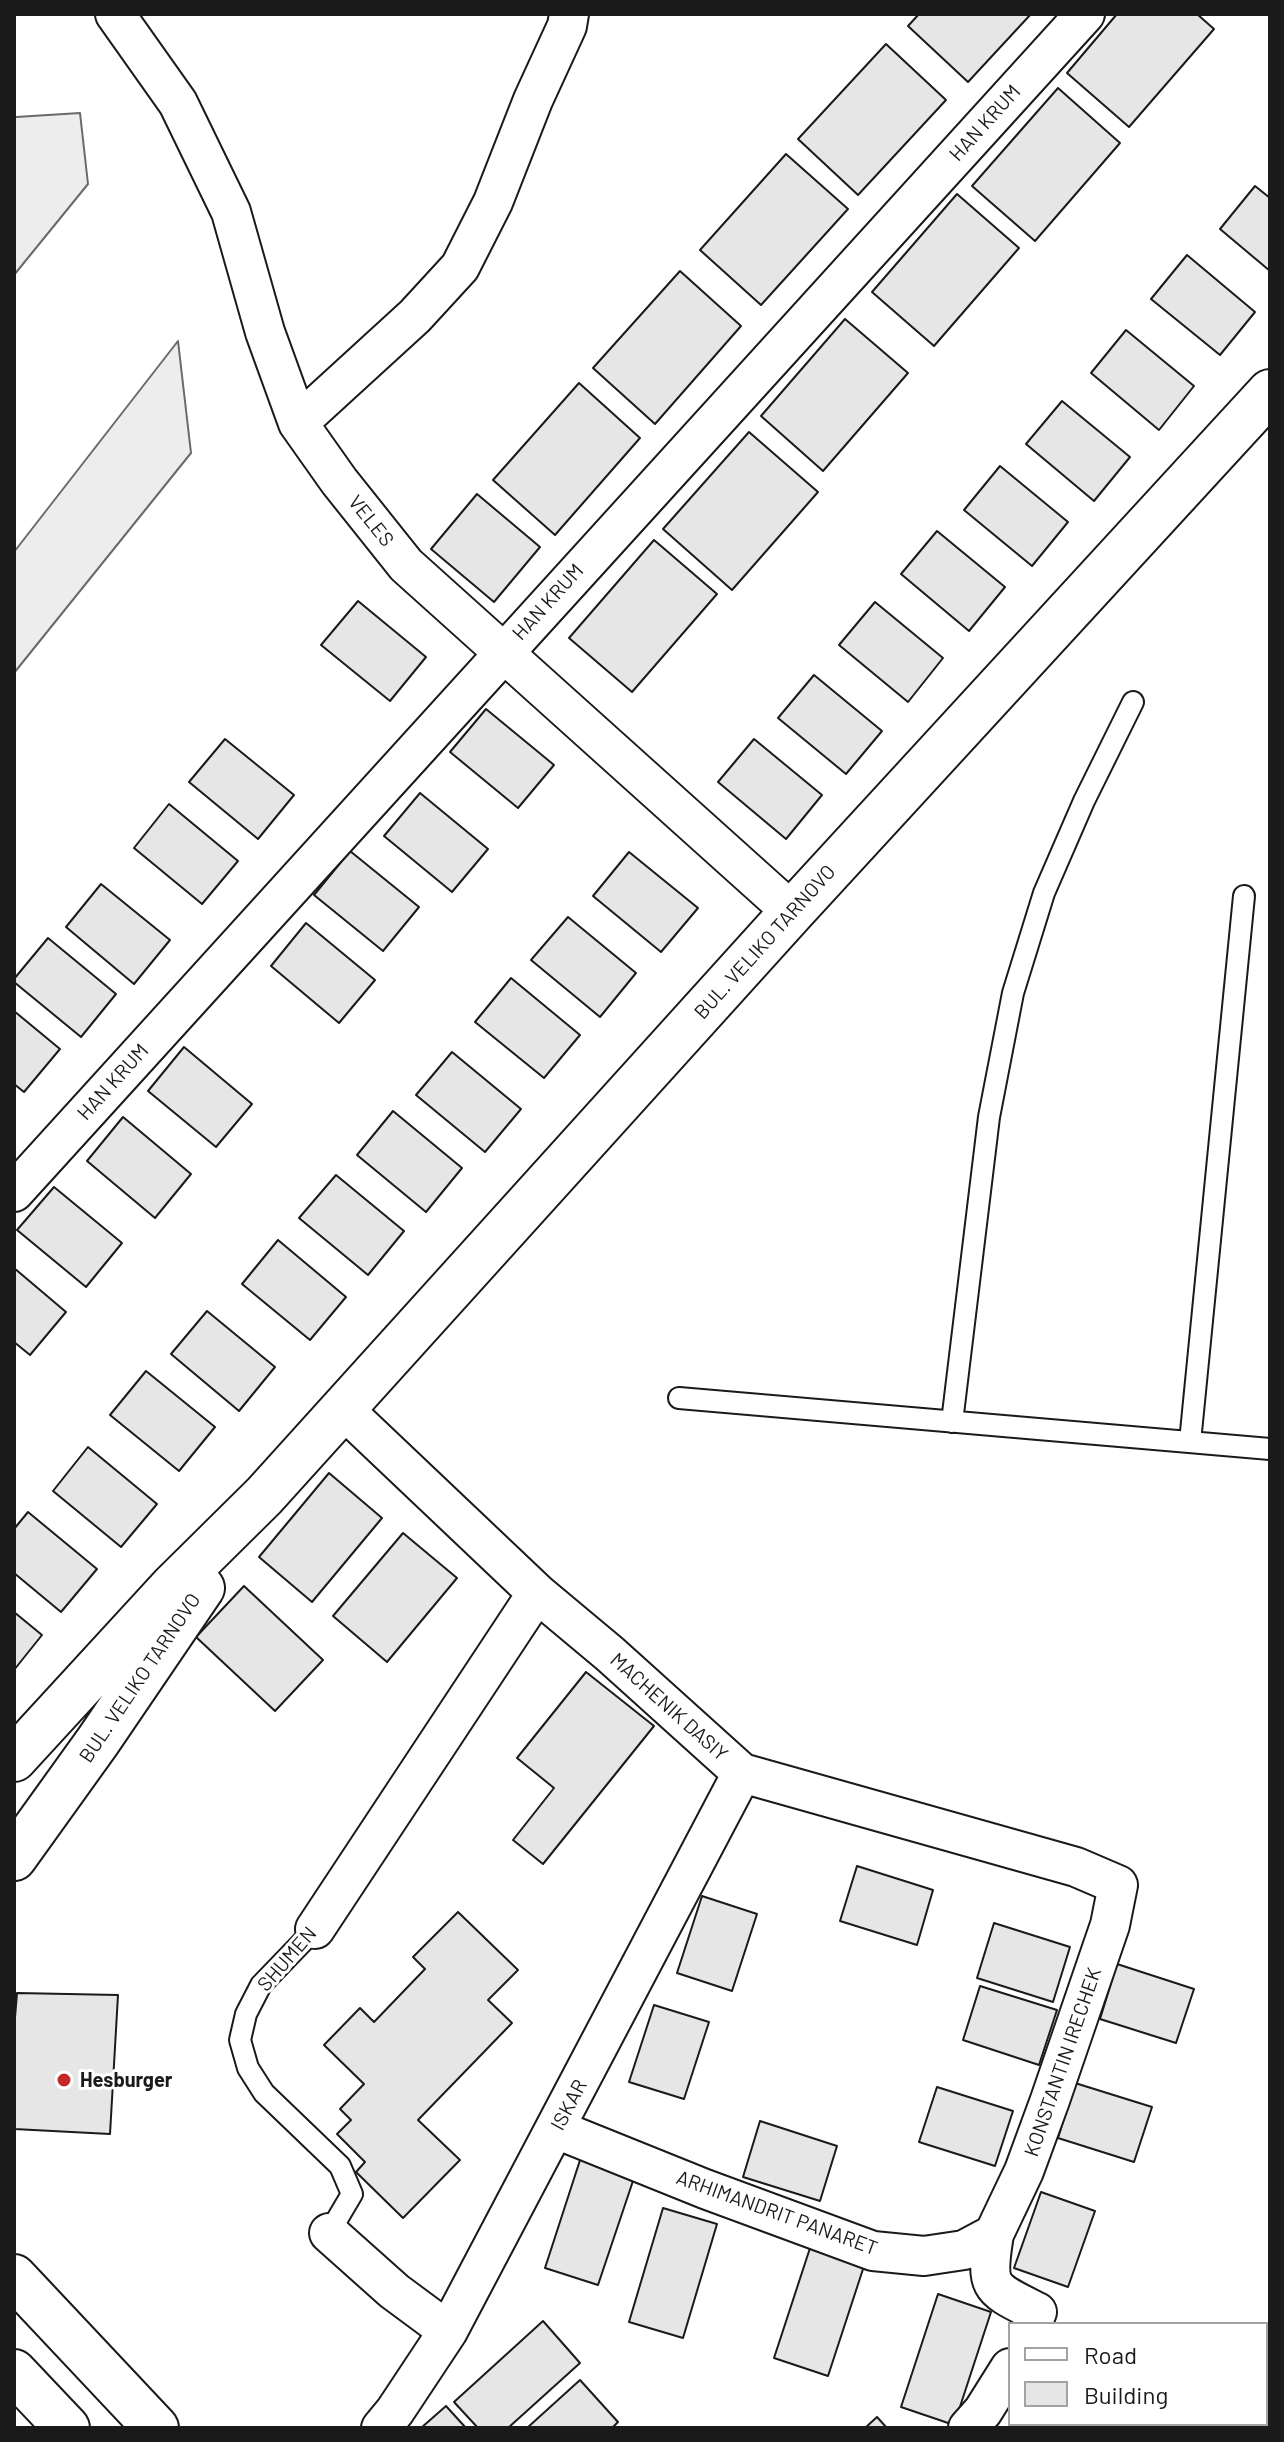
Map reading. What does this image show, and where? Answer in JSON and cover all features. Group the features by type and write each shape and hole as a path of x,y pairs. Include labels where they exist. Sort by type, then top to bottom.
{"main road":[{"name":"BUL. VELIKO TARNOVO","path":"14,1759 173,1586 264,1496 792,912 1270,392"},
{"name":"BUL. VELIKO TARNOVO","path":"14,1858 98,1741 264,1496"},
{"path":"14,2277 156,2428"},
{"path":"14,2372 67,2428"}],"street":[{"name":"VELES","path":"115,14 178,103 231,212 265,332 298,423 339,481 406,565 792,912"},
{"path":"298,423 415,316 460,267 493,202 533,100 567,26 569,14"},
{"name":"HAN KRUM","path":"14,1192 1085,14"},
{"name":"MACHENIK DASIY","path":"342,1408 537,1593 742,1773 1076,1867 1118,1885"},
{"name":"SHUMEN","path":"315,1929 537,1593"},
{"name":"ISKAR","path":"381,2428 448,2331 742,1773"},
{"name":"KONSTANTIN IRECHEK","path":"994,2234 1024,2171 1050,2100 1110,1925 1118,1885"},
{"name":"ARHIMANDRIT PANARET","path":"556,2129 705,2189 873,2251 924,2256 964,2250 994,2234"},
{"name":"SHUMEN","path":"329,2233 394,2291 448,2331"},
{"path":"994,2234 988,2271 999,2292 1035,2318"},
{"path":"968,2428 983,2411 1008,2371"}],"lane":[{"path":"952,1422 989,1117 1013,993 1044,893 1084,801 1133,702"},
{"path":"1190,1442 1244,896"},
{"path":"679,1398 1270,1449"},
{"name":"SHUMEN","path":"315,1929 261,1985 246,2014 240,2040 248,2068 264,2093 340,2166 352,2194 329,2233"}],"shaded area":[{"path":"80,113 88,184 14,275 14,119"},
{"path":"178,341 191,453 14,673 14,552"}],"building":[{"path":"919,14 1031,14 968,82 908,26"},
{"path":"1117,14 1197,14 1214,29 1129,127 1067,73"},
{"path":"886,44 946,100 858,195 798,139"},
{"path":"1058,88 1120,143 1035,241 972,186"},
{"path":"786,154 848,209 761,305 700,250"},
{"path":"1255,186 1270,198 1270,271 1220,229"},
{"path":"957,194 1019,248 934,346 872,292"},
{"path":"1187,255 1255,312 1220,355 1151,299"},
{"path":"680,271 741,326 655,424 593,368"},
{"path":"845,319 908,373 823,471 761,416"},
{"path":"1126,330 1194,386 1159,430 1091,373"},
{"path":"579,383 640,438 555,535 493,480"},
{"path":"1062,401 1130,457 1094,501 1026,444"},
{"path":"749,432 818,492 732,590 663,529"},
{"path":"1000,466 1068,522 1032,566 964,510"},
{"path":"477,494 540,547 494,602 431,549"},
{"path":"937,531 1005,587 969,631 901,574"},
{"path":"654,540 717,594 632,692 569,638"},
{"path":"358,601 426,657 390,701 321,645"},
{"path":"875,602 943,658 908,702 839,645"},
{"path":"814,675 882,731 846,774 778,718"},
{"path":"486,709 554,765 518,808 450,752"},
{"path":"225,739 294,795 258,839 189,782"},
{"path":"754,739 822,795 786,839 718,782"},
{"path":"420,793 488,849 452,892 384,836"},
{"path":"169,804 238,861 202,904 134,848"},
{"path":"350,851 419,907 383,951 314,895"},
{"path":"629,852 698,908 661,952 593,896"},
{"path":"101,884 170,940 134,984 66,927"},
{"path":"568,917 636,973 600,1017 531,960"},
{"path":"306,923 375,980 339,1023 271,966"},
{"path":"48,938 116,994 81,1037 14,982"},
{"path":"511,978 580,1035 544,1078 475,1022"},
{"path":"14,1011 60,1049 24,1092 14,1084"},
{"path":"184,1047 252,1104 216,1147 148,1091"},
{"path":"452,1052 521,1109 485,1152 416,1095"},
{"path":"393,1111 462,1168 426,1212 357,1155"},
{"path":"123,1117 191,1174 155,1218 87,1161"},
{"path":"336,1175 404,1231 368,1275 299,1218"},
{"path":"54,1187 122,1243 86,1287 17,1230"},
{"path":"278,1240 346,1297 310,1340 242,1284"},
{"path":"14,1268 66,1312 30,1355 14,1342"},
{"path":"207,1311 275,1367 239,1411 171,1354"},
{"path":"146,1371 215,1427 179,1471 110,1415"},
{"path":"88,1447 157,1504 121,1547 53,1491"},
{"path":"329,1473 382,1518 312,1602 259,1557"},
{"path":"28,1512 97,1569 61,1612 14,1573 14,1529"},
{"path":"403,1533 457,1578 387,1662 333,1616"},
{"path":"244,1586 323,1660 275,1711 196,1637"},
{"path":"14,1612 42,1635 14,1670"},
{"path":"586,1672 654,1726 543,1864 513,1840 554,1788 517,1758"},
{"path":"857,1866 933,1890 917,1945 840,1921"},
{"path":"702,1896 757,1914 732,1991 677,1973"},
{"path":"458,1912 518,1970 488,2000 512,2023 418,2120 460,2160 403,2218 356,2172 365,2162 337,2134 351,2120 340,2109 364,2084 324,2045 360,2008 374,2022 425,1969 413,1957"},
{"path":"994,1923 1070,1947 1053,2002 977,1978"},
{"path":"1117,1964 1194,1989 1176,2043 1100,2019"},
{"path":"980,1986 1057,2010 1039,2065 963,2040"},
{"name":"Hesburger","path":"17,1993 118,1995 110,2134 14,2129"},
{"path":"654,2005 709,2022 684,2099 629,2082"},
{"path":"1075,2083 1152,2107 1134,2162 1058,2138"},
{"path":"937,2087 1013,2111 995,2166 919,2142"},
{"path":"760,2121 837,2146 820,2201 743,2177"},
{"path":"582,2154 636,2172 598,2285 545,2268"},
{"path":"1041,2192 1095,2211 1068,2287 1014,2268"},
{"path":"663,2208 717,2224 683,2338 629,2322"},
{"path":"811,2245 865,2263 828,2376 774,2358"},
{"path":"938,2294 991,2312 954,2425 901,2407"},
{"path":"543,2321 580,2363 508,2428 478,2428 454,2402"},
{"path":"580,2380 618,2422 612,2428 527,2428"},
{"path":"446,2406 466,2428 421,2428"},
{"path":"877,2417 887,2428 865,2428"}],"place":[{"name":"Hesburger","path":"64,2080"}]}
